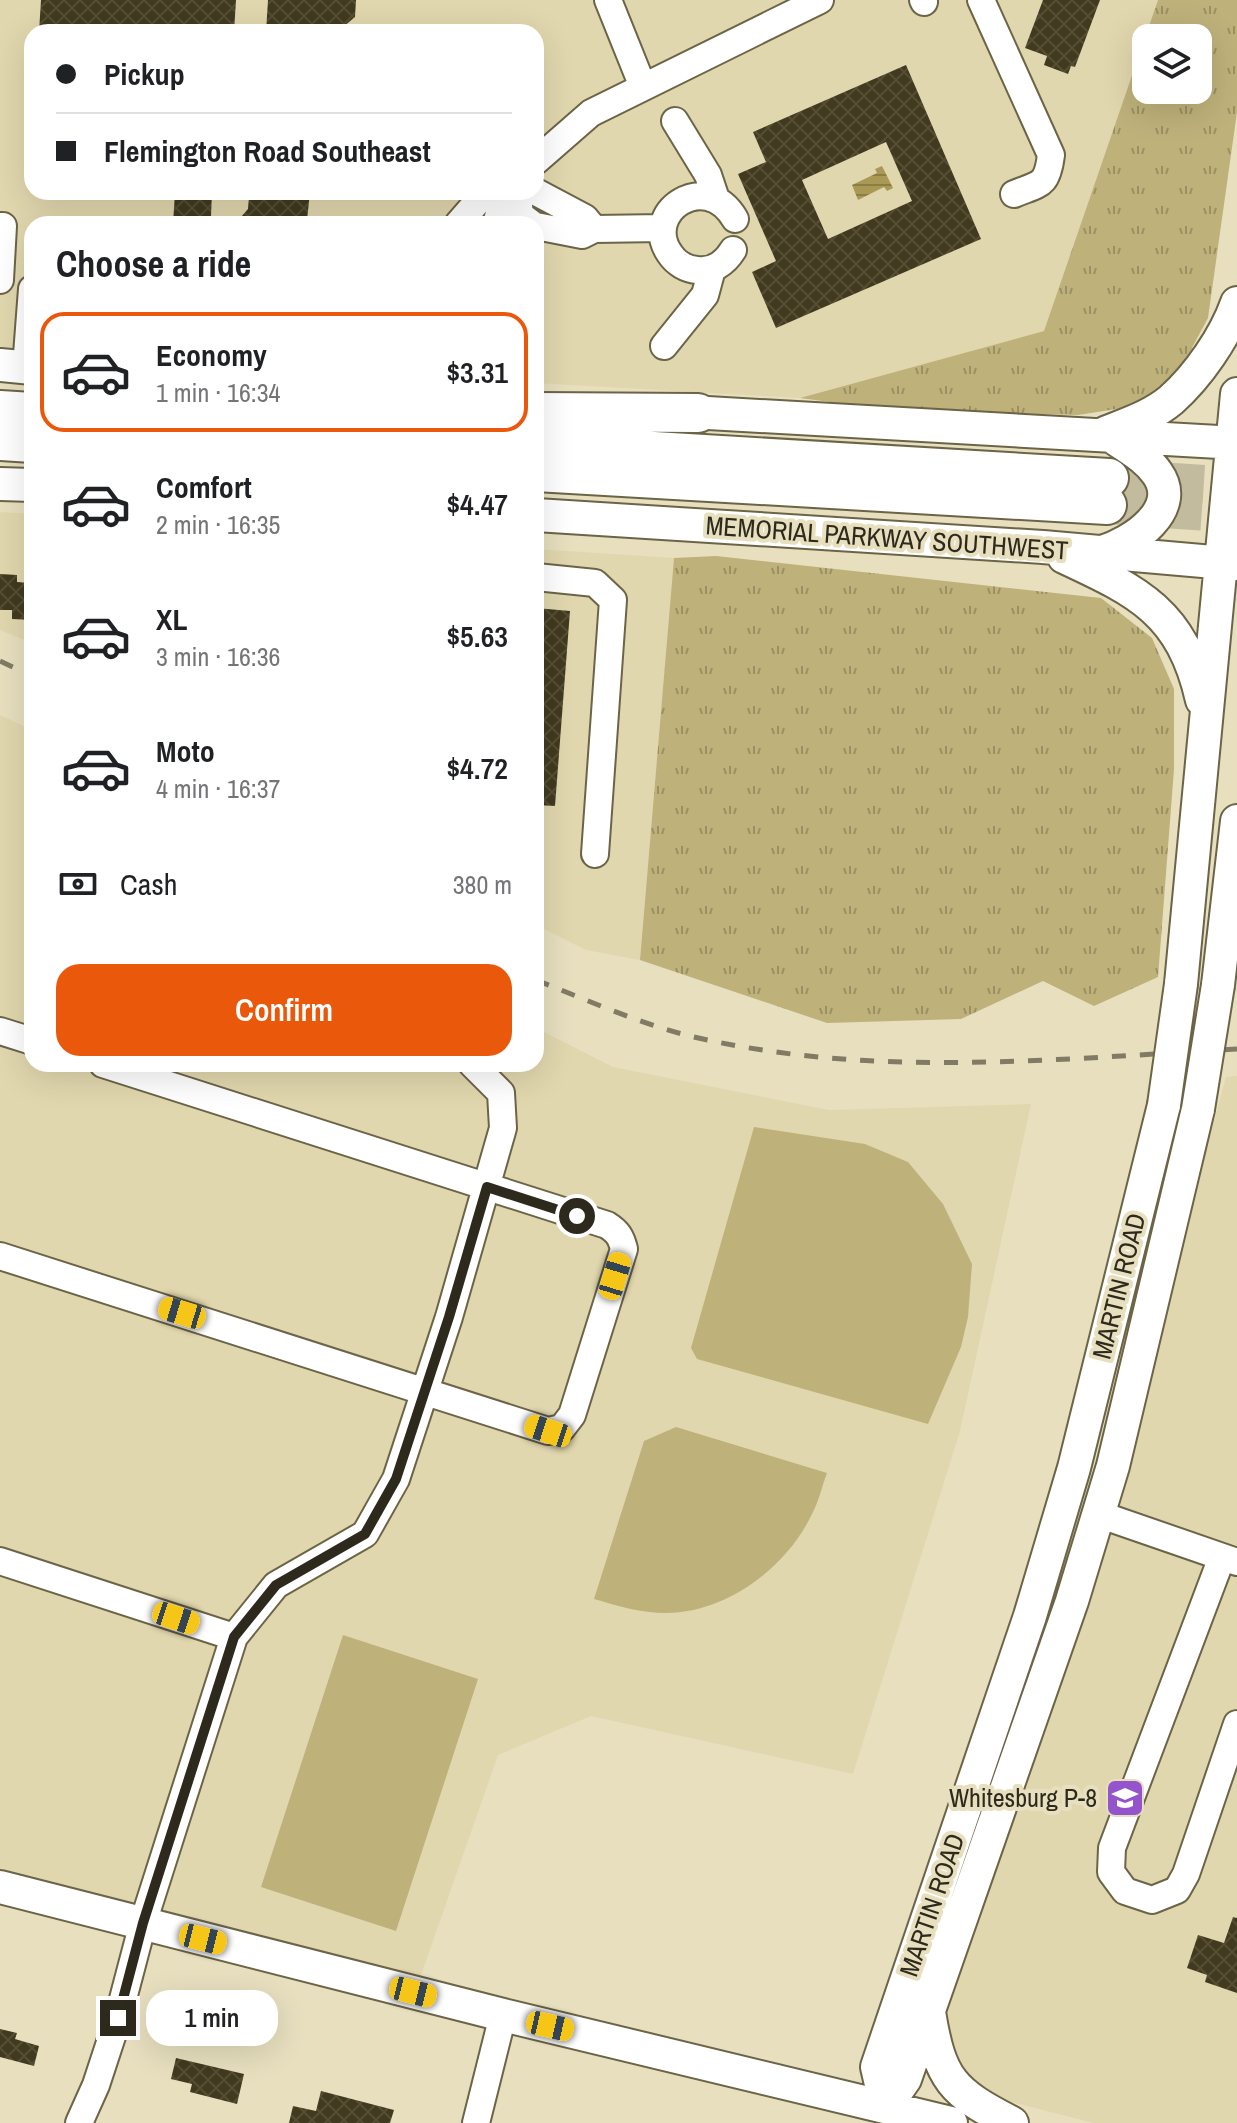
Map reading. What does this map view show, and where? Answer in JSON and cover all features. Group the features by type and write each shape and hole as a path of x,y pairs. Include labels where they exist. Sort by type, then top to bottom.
{"highway":[{"path":"0,410 24,412"},
{"path":"544,412 698,413"},
{"path":"0,441 24,442"},
{"name":"MEMORIAL PARKWAY SOUTHWEST","path":"544,445 1108,492 544,472"}],"main road":[{"path":"1105,437 1170,400 1195,373 1231,319 1237,303"},
{"name":"MARTIN ROAD","path":"877,2114 877,2067 1030,1616 1074,1468 1164,1105 1181,984 1205,715 1229,564 1237,394"},
{"path":"544,402 1234,443"},
{"path":"1102,552 1120,547 1140,533 1155,518 1164,501 1164,487 1143,457 1105,437"},
{"path":"0,484 24,485"},
{"name":"MEMORIAL PARKWAY SOUTHWEST","path":"544,516 1043,547 1229,564"},
{"path":"1043,547 1142,597 1177,632 1196,675 1205,715"},
{"name":"MARTIN ROAD","path":"877,2114 905,2079 1072,1601 1113,1466 1198,1109 1218,985 1237,821"},
{"path":"0,1887 877,2114 951,2123"},
{"path":"929,2010 943,2069 973,2103 1012,2123"}],"street":[{"path":"608,0 643,87"},
{"path":"544,154 591,113 820,0"},
{"path":"985,2 1051,155 1048,175 1041,183 1014,194"},
{"path":"675,121 708,175 716,199"},
{"path":"733,250 723,263 712,269 699,271 687,268 676,262 668,252 663,240 663,228 674,206 696,195 716,199 729,208 735,219"},
{"path":"465,216 479,200"},
{"path":"502,216 515,200"},
{"path":"539,200 585,218 594,229"},
{"path":"0,226 3,226 0,280"},
{"path":"544,227 582,235 594,229 663,228"},
{"path":"664,346 705,295 712,269"},
{"path":"19,367 24,337"},
{"path":"544,578 595,583 613,600 595,854"},
{"path":"0,1031 24,1038"},
{"path":"0,1256 548,1431 562,1428 572,1415 624,1249 621,1237 607,1225 128,1072"},
{"path":"79,2123 96,2085 118,2018 143,1923 234,1637 276,1585 365,1534 396,1479 426,1390 503,1128 501,1093 480,1072"},
{"path":"1098,1514 1229,1559 1112,1848 1111,1872 1125,1891 1152,1900 1177,1890 1186,1874 1237,1724"},
{"path":"0,1561 234,1637"},
{"path":"476,2123 503,2015"}],"shaded area":[{"path":"0,0 1158,0 1150,24 1132,24 1132,76 1045,331 800,398 544,383 544,216 24,216 24,354 0,353"},
{"path":"882,166 893,188 887,191 884,187 858,200 852,185 877,173 875,169"},
{"path":"0,512 24,514 24,640 0,630"},
{"path":"544,550 674,558 640,960 586,950 544,929"},
{"path":"0,715 24,726 24,1072 544,1072 544,1032 613,1067 829,1110 1031,1104 960,1431 853,1774 591,1716 498,1755 420,1978 0,1872"},
{"name":"Whitesburg P-8","path":"1237,1076 1237,2123 1094,2123 971,2092 944,2059 939,2013 1088,1584 1226,1077"}],"green space":[{"path":"1158,0 1237,0 1237,112 1208,318 1179,372 1136,406 1078,415 898,411 800,398 1044,331 1132,75 1132,104 1212,104 1212,24 1150,24"},
{"path":"716,556 1101,598 1152,638 1174,689 1174,769 1158,977 1094,1006 1043,981 961,1019 827,1023 640,960 674,558"},
{"path":"754,1127 865,1144 908,1162 943,1204 972,1264 968,1317 961,1347 928,1424 697,1359 691,1348"},
{"path":"676,1427 827,1473 814,1509 801,1533 771,1569 732,1596 711,1605 689,1611 657,1613 594,1599 644,1441"},
{"path":"343,1635 478,1679 396,1931 261,1887"}],"building":[{"path":"41,0 236,0 234,24 40,24"},
{"path":"268,0 356,0 355,17 347,24 266,24"},
{"path":"1043,0 1100,0 1075,67 1071,66 1068,74 1044,65 1047,56 1025,48"},
{"path":"906,65 981,239 776,328 752,272 776,261 738,174 766,162 753,132","holes":["886,142 912,201 828,239 802,180"]},
{"path":"174,200 212,200 211,216 174,216"},
{"path":"249,200 309,200 307,216 242,216 248,209"},
{"path":"0,574 17,575 17,582 24,582 24,620 12,619 12,610 0,610"},
{"path":"544,609 570,611 555,806 544,805"},
{"path":"1233,1917 1237,1918 1237,1993 1205,1982 1207,1975 1187,1968 1198,1935 1224,1943"},
{"path":"0,2029 17,2033 15,2039 39,2046 34,2066 0,2057"},
{"path":"176,2058 244,2074 237,2104 190,2092 192,2084 171,2079"},
{"path":"321,2091 394,2110 390,2123 289,2123 293,2106 316,2111"}],"tunnel":[{"path":"1109,478 1237,486"},
{"path":"1107,505 1237,514"}],"railway":[{"path":"0,661 24,672"},
{"path":"544,983 682,1034 769,1051 836,1058 902,1062 1036,1061 1237,1049"}],"place":[{"name":"Whitesburg P-8","path":"1125,1798"}],"route":[{"path":"118,2018 143,1923 234,1637 276,1585 365,1534 396,1479 487,1187 577,1216"}]}
